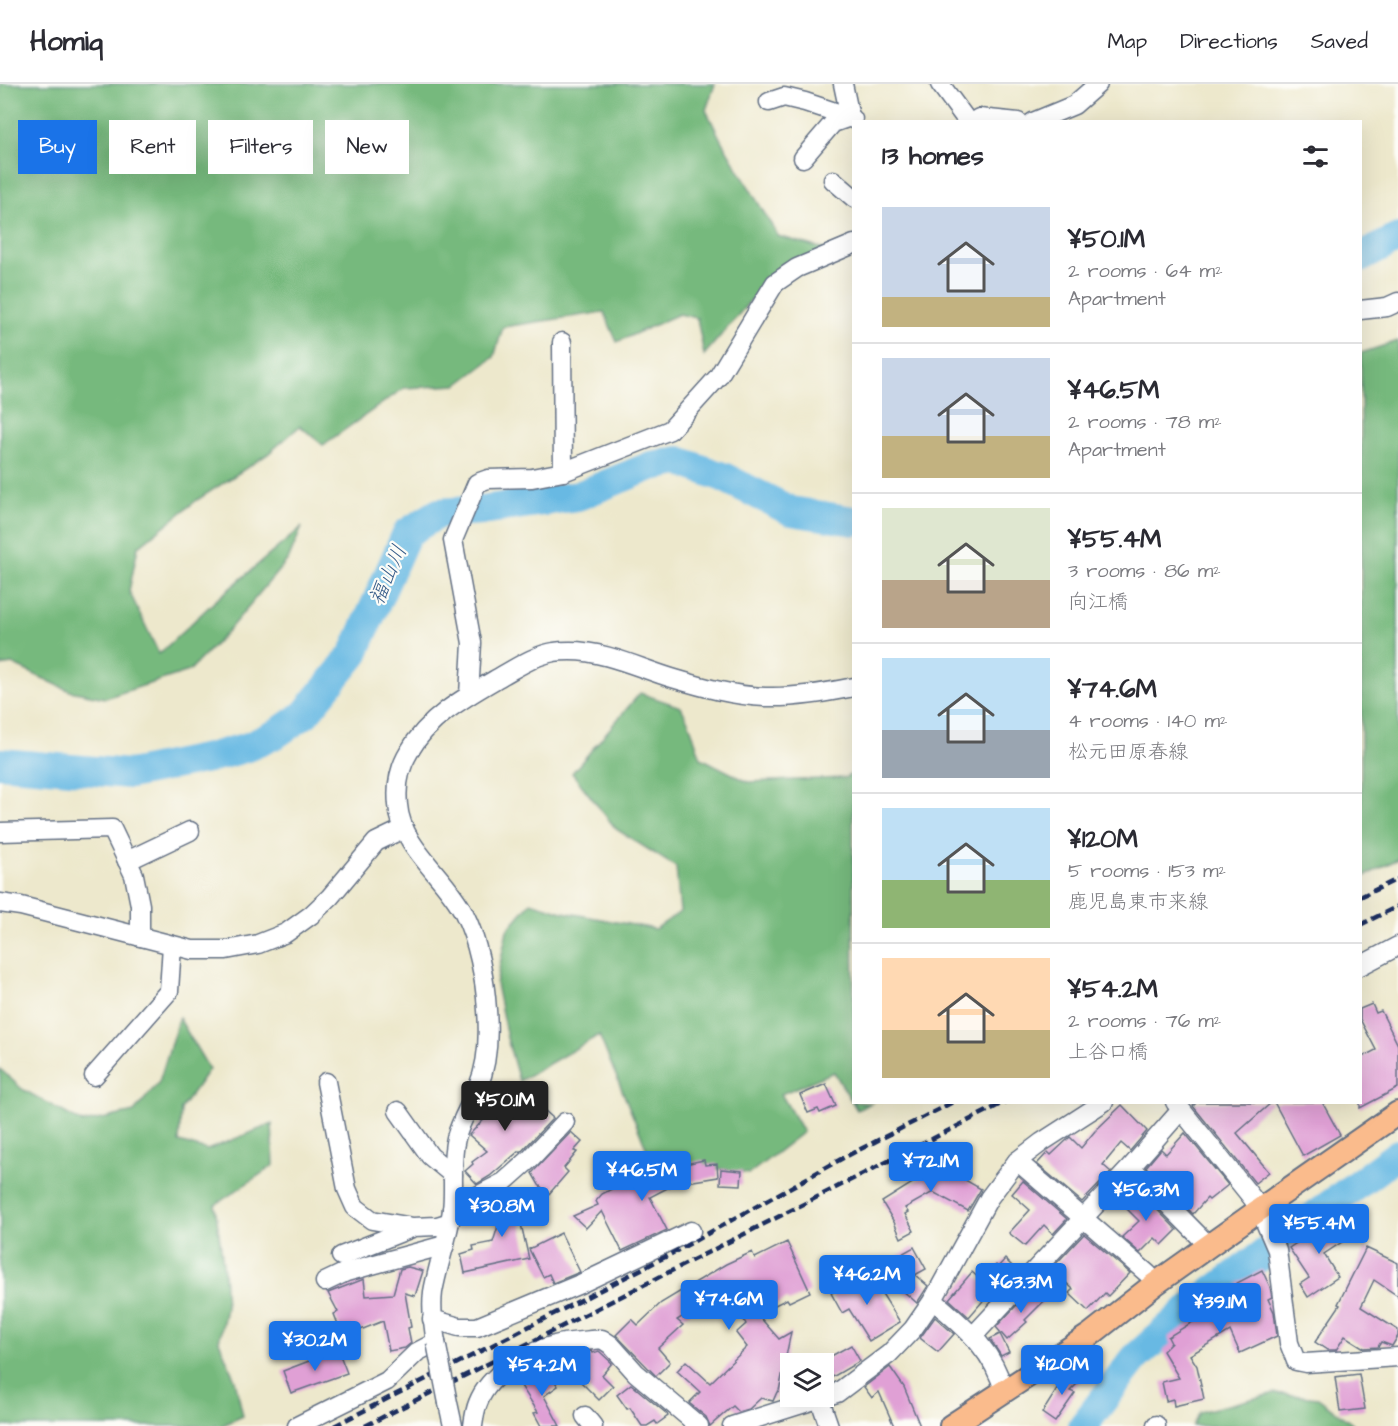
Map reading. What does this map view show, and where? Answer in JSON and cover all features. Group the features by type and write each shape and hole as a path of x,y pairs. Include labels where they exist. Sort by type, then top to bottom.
{"main road":[{"path":"951,1426 1090,1335 1155,1284 1209,1246 1263,1218 1398,1113"}],"street":[{"path":"843,84 854,119"},
{"path":"940,84 967,120"},
{"path":"1038,120 1074,105 1098,84"},
{"path":"769,102 784,97 854,119"},
{"path":"976,120 979,118 998,120"},
{"path":"803,158 833,123 854,119"},
{"path":"833,180 852,196"},
{"path":"469,695 472,644 453,540 477,483 488,478 532,478 563,472 670,429 718,377 776,283 797,268 852,245"},
{"path":"1362,310 1387,307 1398,302"},
{"path":"562,342 563,472"},
{"path":"453,1426 432,1319 433,1293 451,1215 455,1140 462,1118 478,1086 486,1057 489,1032 482,970 469,925 463,911 437,873 418,854 403,829 398,808 397,782 409,752 423,732 469,695 527,662 553,652 595,653 674,679 726,692 762,697 791,697 852,687"},
{"path":"0,832 112,829 134,875 140,905 140,937"},
{"path":"0,903 21,906 192,950 226,950 258,944 286,933 311,915 330,897 376,842 403,829"},
{"path":"127,861 190,831"},
{"path":"94,1076 169,991 172,945"},
{"path":"1362,965 1398,946"},
{"path":"326,1082 347,1189 355,1208 372,1220 413,1227 437,1226 504,1182 531,1158 565,1122"},
{"path":"834,1394 889,1354 913,1329 933,1300 989,1198 1017,1161 1101,1104"},
{"path":"974,1335 1131,1167 1178,1106 1253,1199 1263,1218 1277,1250 1289,1343 1296,1361 1306,1363 1398,1357"},
{"path":"399,1111 430,1156 453,1175"},
{"path":"1017,1161 1148,1274 1155,1284"},
{"path":"1131,1167 1209,1246"},
{"path":"341,1256 413,1227"},
{"path":"432,1319 459,1327 477,1327 580,1284 691,1230"},
{"path":"325,1282 346,1272 445,1245"},
{"path":"933,1300 974,1335 1000,1376 1004,1391"},
{"path":"473,1426 478,1402 495,1378 526,1356 555,1345 602,1339 611,1345 636,1373 699,1426"},
{"path":"297,1426 387,1381 417,1352 436,1342"},
{"path":"736,1425 796,1407"},
{"path":"823,1407 830,1426"}],"green space":[{"path":"0,84 715,84 706,110 722,142 778,236 830,251 781,265 704,355 697,318 679,314 617,342 604,312 503,327 494,357 457,385 404,388 323,445 300,426 268,454 197,500 138,547 129,591 159,654 215,601 302,527 289,558 226,633 189,671 105,698 70,691 12,664 0,666"},
{"path":"1398,341 1398,859 1362,877 1362,353"},
{"path":"640,693 681,707 701,758 748,782 845,778 852,774 852,1102 834,1072 781,1094 803,1132 749,1174 650,1157 599,1035 519,1081 496,984 507,930 531,902 563,912 655,929 680,912 676,867 616,829 572,773"},
{"path":"179,1018 209,1069 181,1109 179,1142 207,1150 272,1124 274,1165 215,1205 224,1271 226,1308 219,1341 235,1380 243,1416 221,1426 0,1426 0,1069 22,1089 83,1123 134,1112 159,1082"},
{"path":"853,1104 869,1104 857,1110"},
{"path":"1275,1393 1318,1398 1355,1426 1192,1426 1200,1412"}],"building":[{"path":"1372,1004 1376,1013 1381,1011 1398,1045 1398,1088 1360,1108 1362,1104 1362,1057 1376,1050 1362,1023 1362,1008"},
{"path":"502,1083 529,1107 534,1101 553,1118 520,1153 519,1151 477,1184 465,1171 473,1164 472,1162 487,1151 469,1135 496,1107 487,1099"},
{"path":"826,1084 836,1106 820,1113 818,1109 808,1113 800,1095"},
{"path":"1195,1104 1270,1104 1237,1133 1269,1172 1255,1183 1193,1106"},
{"path":"1275,1104 1323,1104 1340,1135 1303,1156"},
{"path":"1122,1105 1147,1131 1130,1151 1121,1143 1103,1165 1111,1172 1082,1202 1037,1164 1048,1152 1051,1155 1070,1137 1081,1148"},
{"path":"571,1132 582,1142 564,1168 568,1172 549,1194 539,1185 532,1173"},
{"path":"1185,1133 1228,1185 1209,1200 1207,1198 1193,1214 1146,1167 1161,1149 1166,1154"},
{"path":"947,1159 962,1173 958,1176 981,1189 968,1211 933,1192 905,1208 908,1212 905,1214 914,1231 901,1238 882,1202 919,1179 936,1161 941,1165"},
{"path":"704,1160 705,1165 717,1164 718,1177 675,1184 650,1197 667,1230 622,1251 602,1211 586,1228 573,1216 598,1205 596,1201 602,1194 647,1170 648,1172"},
{"path":"721,1169 742,1171 741,1185 720,1184"},
{"path":"1023,1181 1067,1219 1053,1234 1044,1225 1025,1246 1009,1233 1030,1210 1012,1194"},
{"path":"1131,1183 1177,1230 1162,1245 1155,1238 1140,1253 1122,1237 1139,1221 1122,1204 1131,1194 1126,1189"},
{"path":"508,1193 529,1200 521,1224 529,1259 465,1273 461,1254 474,1250 473,1246 493,1242 499,1223 493,1220 501,1196"},
{"path":"1337,1216 1351,1236 1324,1254 1338,1277 1308,1297 1300,1284 1309,1278 1289,1248"},
{"path":"561,1233 580,1272 553,1283 549,1274 543,1277 529,1249"},
{"path":"1084,1234 1130,1273 1108,1296 1105,1293 1088,1311 1069,1293 1073,1289 1051,1269"},
{"path":"787,1242 810,1292 789,1302 787,1299 757,1314 779,1339 791,1332 787,1353 780,1353 780,1386 773,1401 761,1398 749,1409 739,1412 733,1406 710,1426 706,1417 689,1403 700,1392 677,1371 686,1361 710,1383 747,1347 736,1333 746,1324 727,1289 677,1320 683,1325 658,1348 670,1362 656,1376 616,1335 632,1319 638,1325 661,1303 726,1264 752,1252 755,1258"},
{"path":"914,1247 926,1269 915,1275 928,1286 917,1303 877,1268"},
{"path":"1366,1248 1398,1263 1398,1296 1374,1280 1361,1307 1398,1330 1398,1336 1392,1346 1381,1342 1378,1347 1364,1348 1345,1336 1336,1350 1327,1350 1315,1342 1340,1305 1338,1304"},
{"path":"1005,1259 1018,1272 1000,1290 995,1287 969,1317 949,1299 972,1272 982,1281 996,1265 998,1267"},
{"path":"408,1267 423,1271 415,1296 405,1293 411,1327 408,1328 411,1343 405,1348 389,1351 383,1321 343,1337 334,1314 338,1312 328,1293 364,1279 366,1296 393,1294 400,1269"},
{"path":"1262,1270 1270,1287 1272,1297 1268,1299 1274,1312 1277,1336 1240,1353 1230,1331 1190,1355 1197,1366 1204,1399 1174,1406 1173,1399 1166,1401 1162,1382 1179,1378 1163,1351 1171,1343 1168,1337 1217,1307 1215,1302 1240,1289 1237,1283"},
{"path":"869,1273 900,1322 869,1341 849,1309 842,1313 831,1293"},
{"path":"1034,1287 1046,1299 1025,1320 1027,1322 1007,1340 996,1327"},
{"path":"935,1317 954,1334 938,1352 920,1338"},
{"path":"1000,1334 1009,1352 1001,1356 990,1339"},
{"path":"851,1345 860,1361 834,1376 834,1354"},
{"path":"338,1350 347,1373 291,1393 283,1371"},
{"path":"599,1351 612,1363 602,1375 613,1386 599,1400 573,1374 584,1362 580,1358 586,1352 593,1353"},
{"path":"890,1367 904,1387 920,1426 894,1426 879,1392 872,1398 864,1387"},
{"path":"546,1368 558,1386 544,1396 560,1426 541,1426 534,1413 538,1412 521,1386"},
{"path":"1071,1369 1081,1380 1070,1391 1075,1393 1055,1422 1042,1413 1063,1380 1061,1378"},
{"path":"1359,1374 1365,1409 1340,1412 1335,1377"},
{"path":"631,1384 668,1416 657,1424 655,1421 642,1426 630,1408 627,1409 617,1395"}],"waterway":[{"name":"福山川","path":"1362,257 1398,238"},
{"name":"福山川","path":"0,763 130,774 208,758 248,747 276,734 305,714 353,655 407,533 439,513 482,510 578,496 651,466 679,461 723,477 791,511 852,521"},
{"path":"1083,1426 1135,1358 1188,1310 1398,1154"}],"railway":[{"path":"1362,896 1398,879"},
{"path":"1362,924 1398,906"},
{"path":"334,1426 671,1254 843,1158 949,1104"},
{"path":"365,1426 1001,1104"}]}
